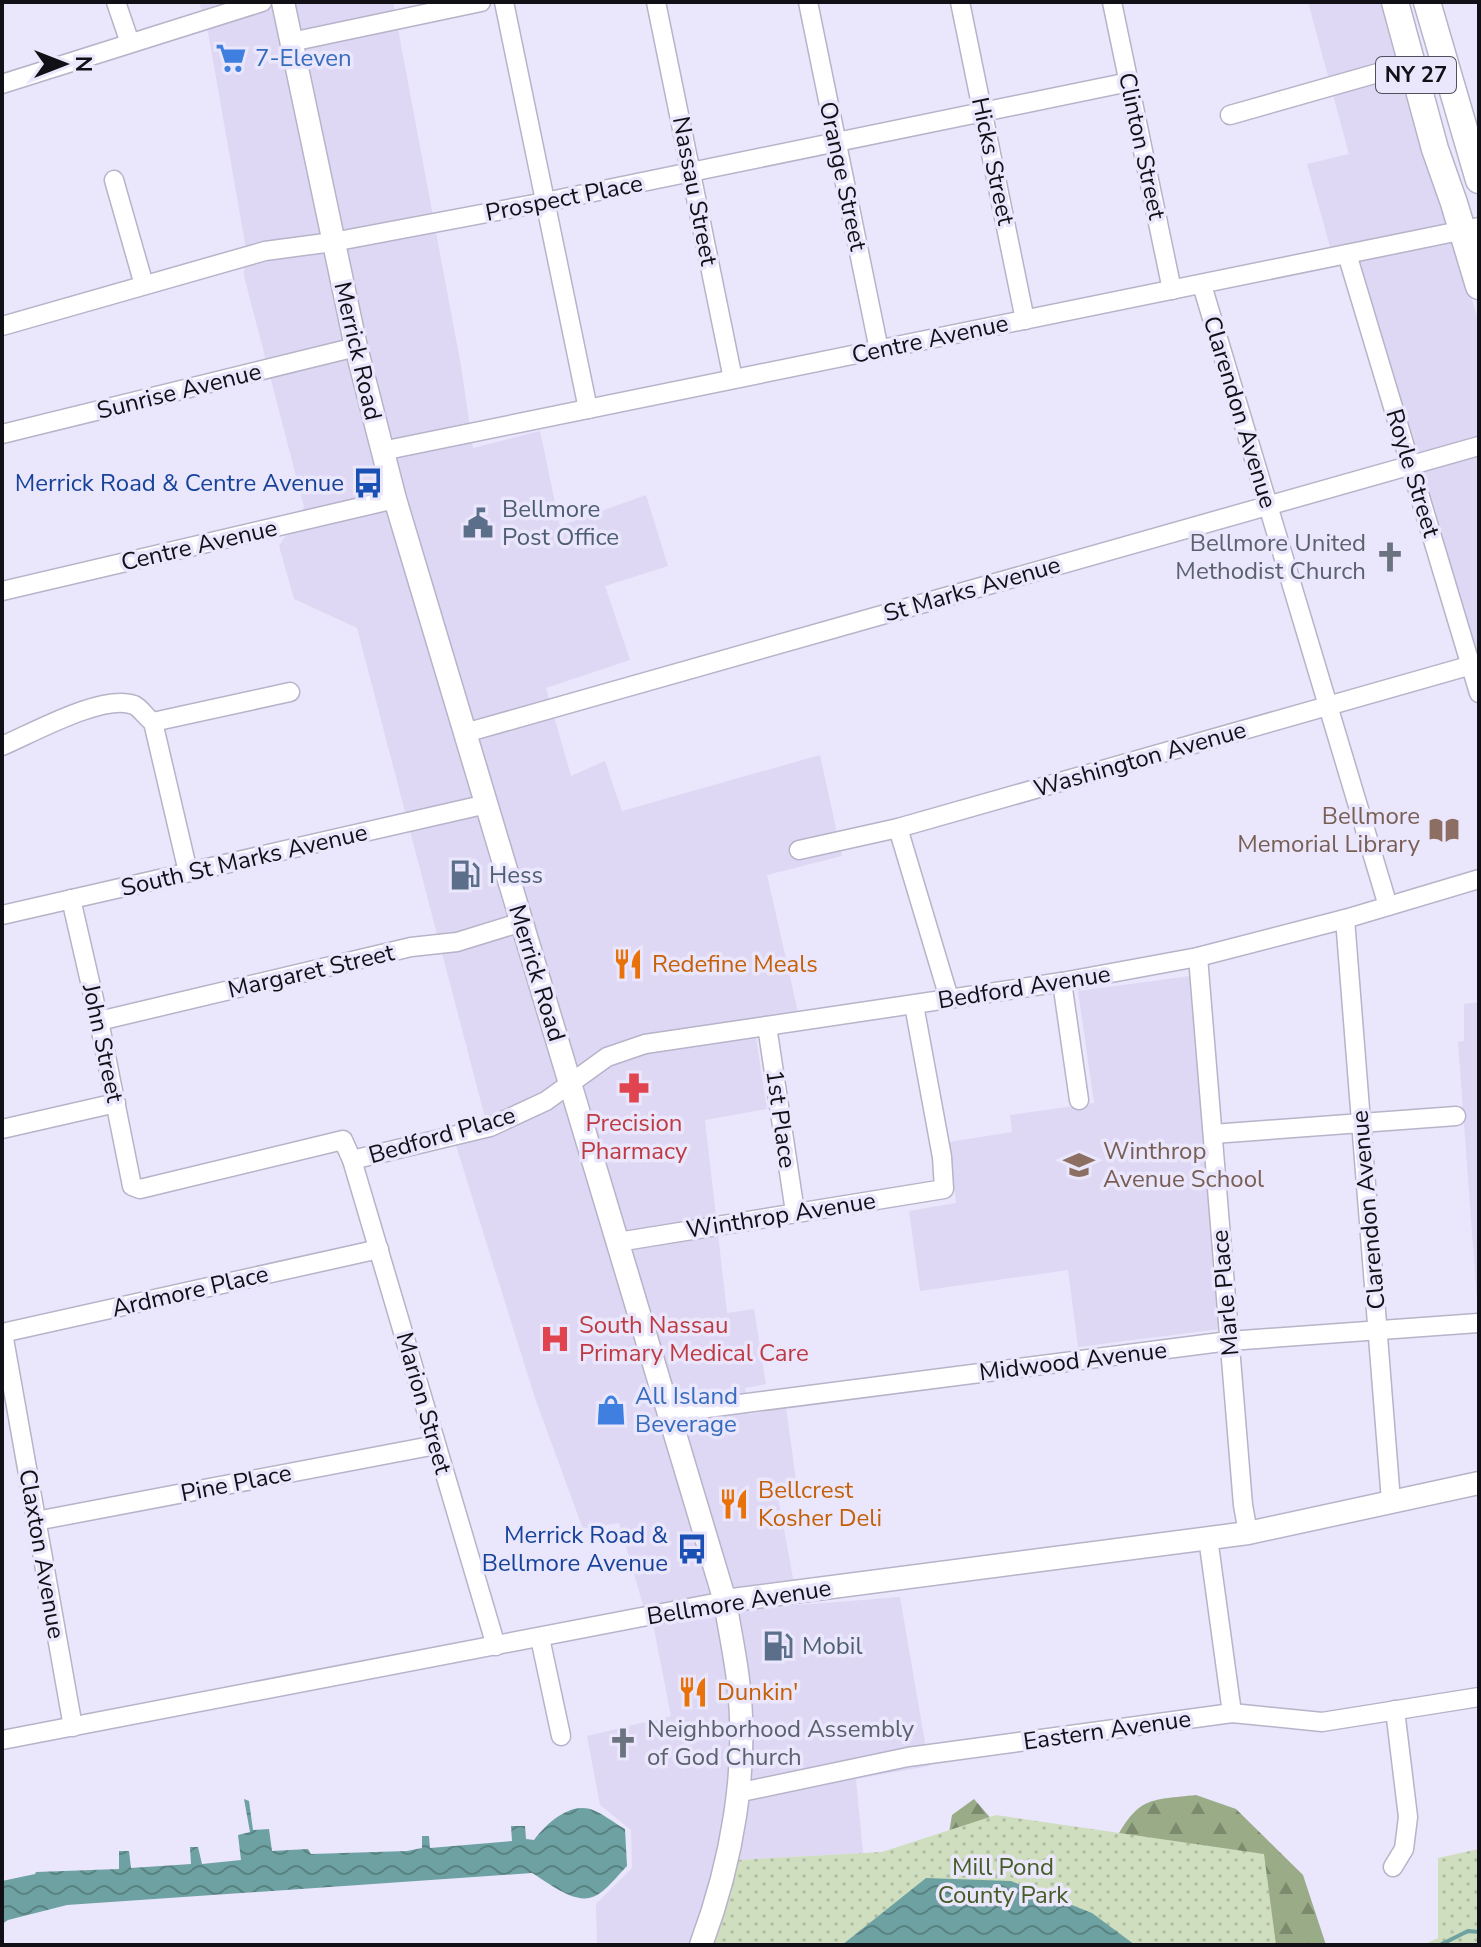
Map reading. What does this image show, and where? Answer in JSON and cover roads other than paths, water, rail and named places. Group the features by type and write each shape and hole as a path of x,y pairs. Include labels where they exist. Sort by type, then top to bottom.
{"highway":[{"name":"NY 27","path":"1395,2 1435,149 1470,228 1479,286"},
{"name":"NY 27","path":"1427,2 1479,180"}],"main road":[{"name":"Merrick Road","path":"283,2 356,347 395,499 725,1601 739,1694 737,1793 727,1859 701,1945"},
{"name":"Bellmore Avenue","path":"725,1601 1248,1533 1479,1483"}],"street":[{"path":"116,2 130,43"},
{"path":"2,84 262,2"},
{"path":"291,42 481,2"},
{"path":"504,2 588,409"},
{"name":"Nassau Street","path":"656,2 733,379"},
{"name":"Orange Street","path":"808,2 879,350"},
{"name":"Hicks Street","path":"960,2 1025,320"},
{"name":"Clinton Street","path":"1112,2 1172,290"},
{"path":"1230,115 1413,63"},
{"name":"Prospect Place","path":"2,326 265,251 333,242 545,202 1129,82"},
{"path":"114,180 144,285"},
{"name":"Centre Avenue","path":"382,451 1470,228"},
{"name":"Royle Street","path":"1347,254 1475,664 1479,693"},
{"name":"Clarendon Avenue","path":"1202,285 1388,906"},
{"name":"Sunrise Avenue","path":"2,434 356,347"},
{"name":"St Marks Avenue","path":"465,733 1479,446"},
{"name":"Centre Avenue","path":"2,591 395,499"},
{"name":"Washington Avenue","path":"799,850 898,828 1475,664"},
{"path":"153,722 290,692"},
{"path":"2,746 62,717 116,704 134,705 153,722 188,872"},
{"name":"South St Marks Avenue","path":"2,915 487,804"},
{"path":"898,828 949,998"},
{"name":"Bedford Avenue","path":"570,1082 607,1057 645,1044 1062,982 1198,957 1345,919 1479,879"},
{"name":"John Street","path":"71,899 132,1186"},
{"name":"Clarendon Avenue","path":"1345,919 1391,1501"},
{"name":"Margaret Street","path":"99,1021 411,947 457,942 522,922"},
{"name":"Marle Place","path":"1198,957 1243,1505 1248,1533"},
{"path":"1062,982 1079,1100"},
{"name":"Winthrop Avenue","path":"618,1242 944,1189 942,1157 914,1005"},
{"name":"1st Place","path":"767,1026 795,1212"},
{"name":"Bedford Place","path":"132,1186 140,1189 343,1140 352,1160 490,1127 546,1101 570,1082"},
{"path":"2,1129 116,1103"},
{"path":"1213,1134 1456,1116"},
{"name":"Marion Street","path":"352,1160 496,1646"},
{"name":"Ardmore Place","path":"2,1333 379,1249"},
{"name":"Midwood Avenue","path":"669,1413 1229,1341 1478,1323"},
{"name":"Claxton Avenue","path":"2,1333 73,1727"},
{"name":"Pine Place","path":"36,1521 436,1445"},
{"path":"1208,1538 1232,1713"},
{"name":"Bellmore Avenue","path":"2,1740 725,1601"},
{"path":"540,1638 561,1736"},
{"name":"Eastern Avenue","path":"737,1793 908,1757 1232,1713 1322,1722 1479,1697"},
{"path":"1393,1867 1404,1849 1408,1817 1395,1710"}],"water":[{"path":"244,1799 249,1801 253,1830 269,1829 272,1851 308,1849 311,1854 407,1851 422,1848 422,1836 429,1836 430,1848 512,1841 511,1826 525,1826 526,1839 534,1840 544,1828 566,1812 590,1809 625,1829 627,1866 603,1890 587,1898 562,1892 532,1873 67,1905 2,1924 2,1881 36,1872 119,1869 119,1851 129,1851 131,1868 191,1864 190,1847 198,1847 202,1864 241,1860 238,1835 250,1832"},
{"path":"926,1878 1011,1881 1092,1913 1135,1945 842,1945"}],"waterway":[{"path":"1440,1945 1468,1931 1479,1932"}],"place":[{"name":"7-Eleven","path":"231,58"},
{"name":"Merrick Road & Centre Avenue","path":"368,483"},
{"name":"Bellmore Post Office","path":"478,523"},
{"name":"Bellmore United Methodist Church","path":"1390,557"},
{"name":"Bellmore Memorial Library","path":"1444,830"},
{"name":"Hess","path":"465,875"},
{"name":"Redefine Meals","path":"628,964"},
{"name":"Precision Pharmacy","path":"634,1088"},
{"name":"Winthrop Avenue School","path":"1079,1165"},
{"name":"South Nassau Primary Medical Care","path":"555,1339"},
{"name":"All Island Beverage","path":"611,1410"},
{"name":"Bellcrest Kosher Deli","path":"734,1504"},
{"name":"Merrick Road & Bellmore Avenue","path":"692,1549"},
{"name":"Mobil","path":"778,1646"},
{"name":"Dunkin'","path":"693,1692"},
{"name":"Neighborhood Assembly of God Church","path":"623,1743"}],"park label":[{"name":"Mill Pond County Park","path":"1003,1881"}]}
